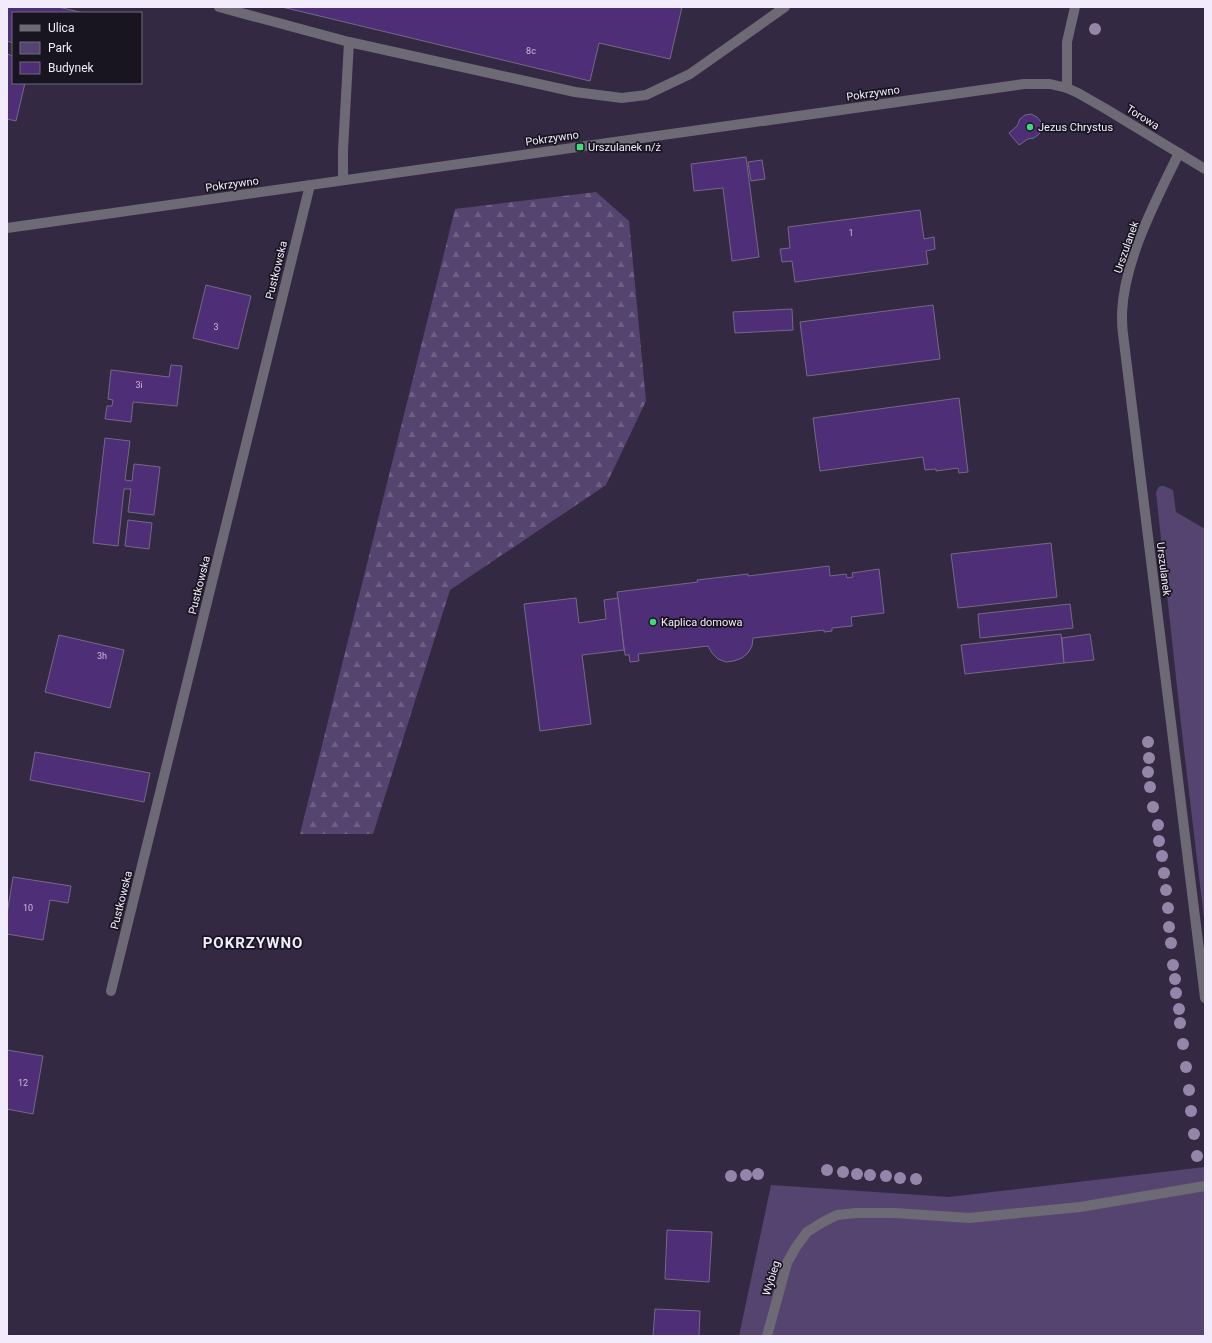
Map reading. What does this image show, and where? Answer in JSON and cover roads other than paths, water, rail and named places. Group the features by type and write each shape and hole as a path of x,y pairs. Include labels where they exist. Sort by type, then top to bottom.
{"street":[{"path":"219,7 349,42 575,92 622,98 646,95 690,74 785,7"},
{"path":"1067,88 1067,42 1075,7"},
{"path":"343,180 343,150 349,42"},
{"name":"Pokrzywno","path":"7,228 1024,84 1045,84 1067,88"},
{"name":"Torowa","path":"1067,88 1106,109 1205,170"},
{"name":"Urszulanek","path":"1179,153 1158,197 1134,254 1123,302 1122,334 1205,998"},
{"name":"Pustkowska","path":"111,991 310,185"},
{"name":"Wybieg","path":"767,1336 787,1263 796,1247 807,1232 837,1215 856,1213 895,1213 969,1218 1080,1207 1205,1186"}],"place":[{"name":"Jezus Chrystus","path":"1030,127"},
{"name":"Urszulanek n/ż","path":"580,147"},
{"name":"Kaplica domowa","path":"653,622"}],"district":[{"name":"POKRZYWNO","path":"253,943"}]}
